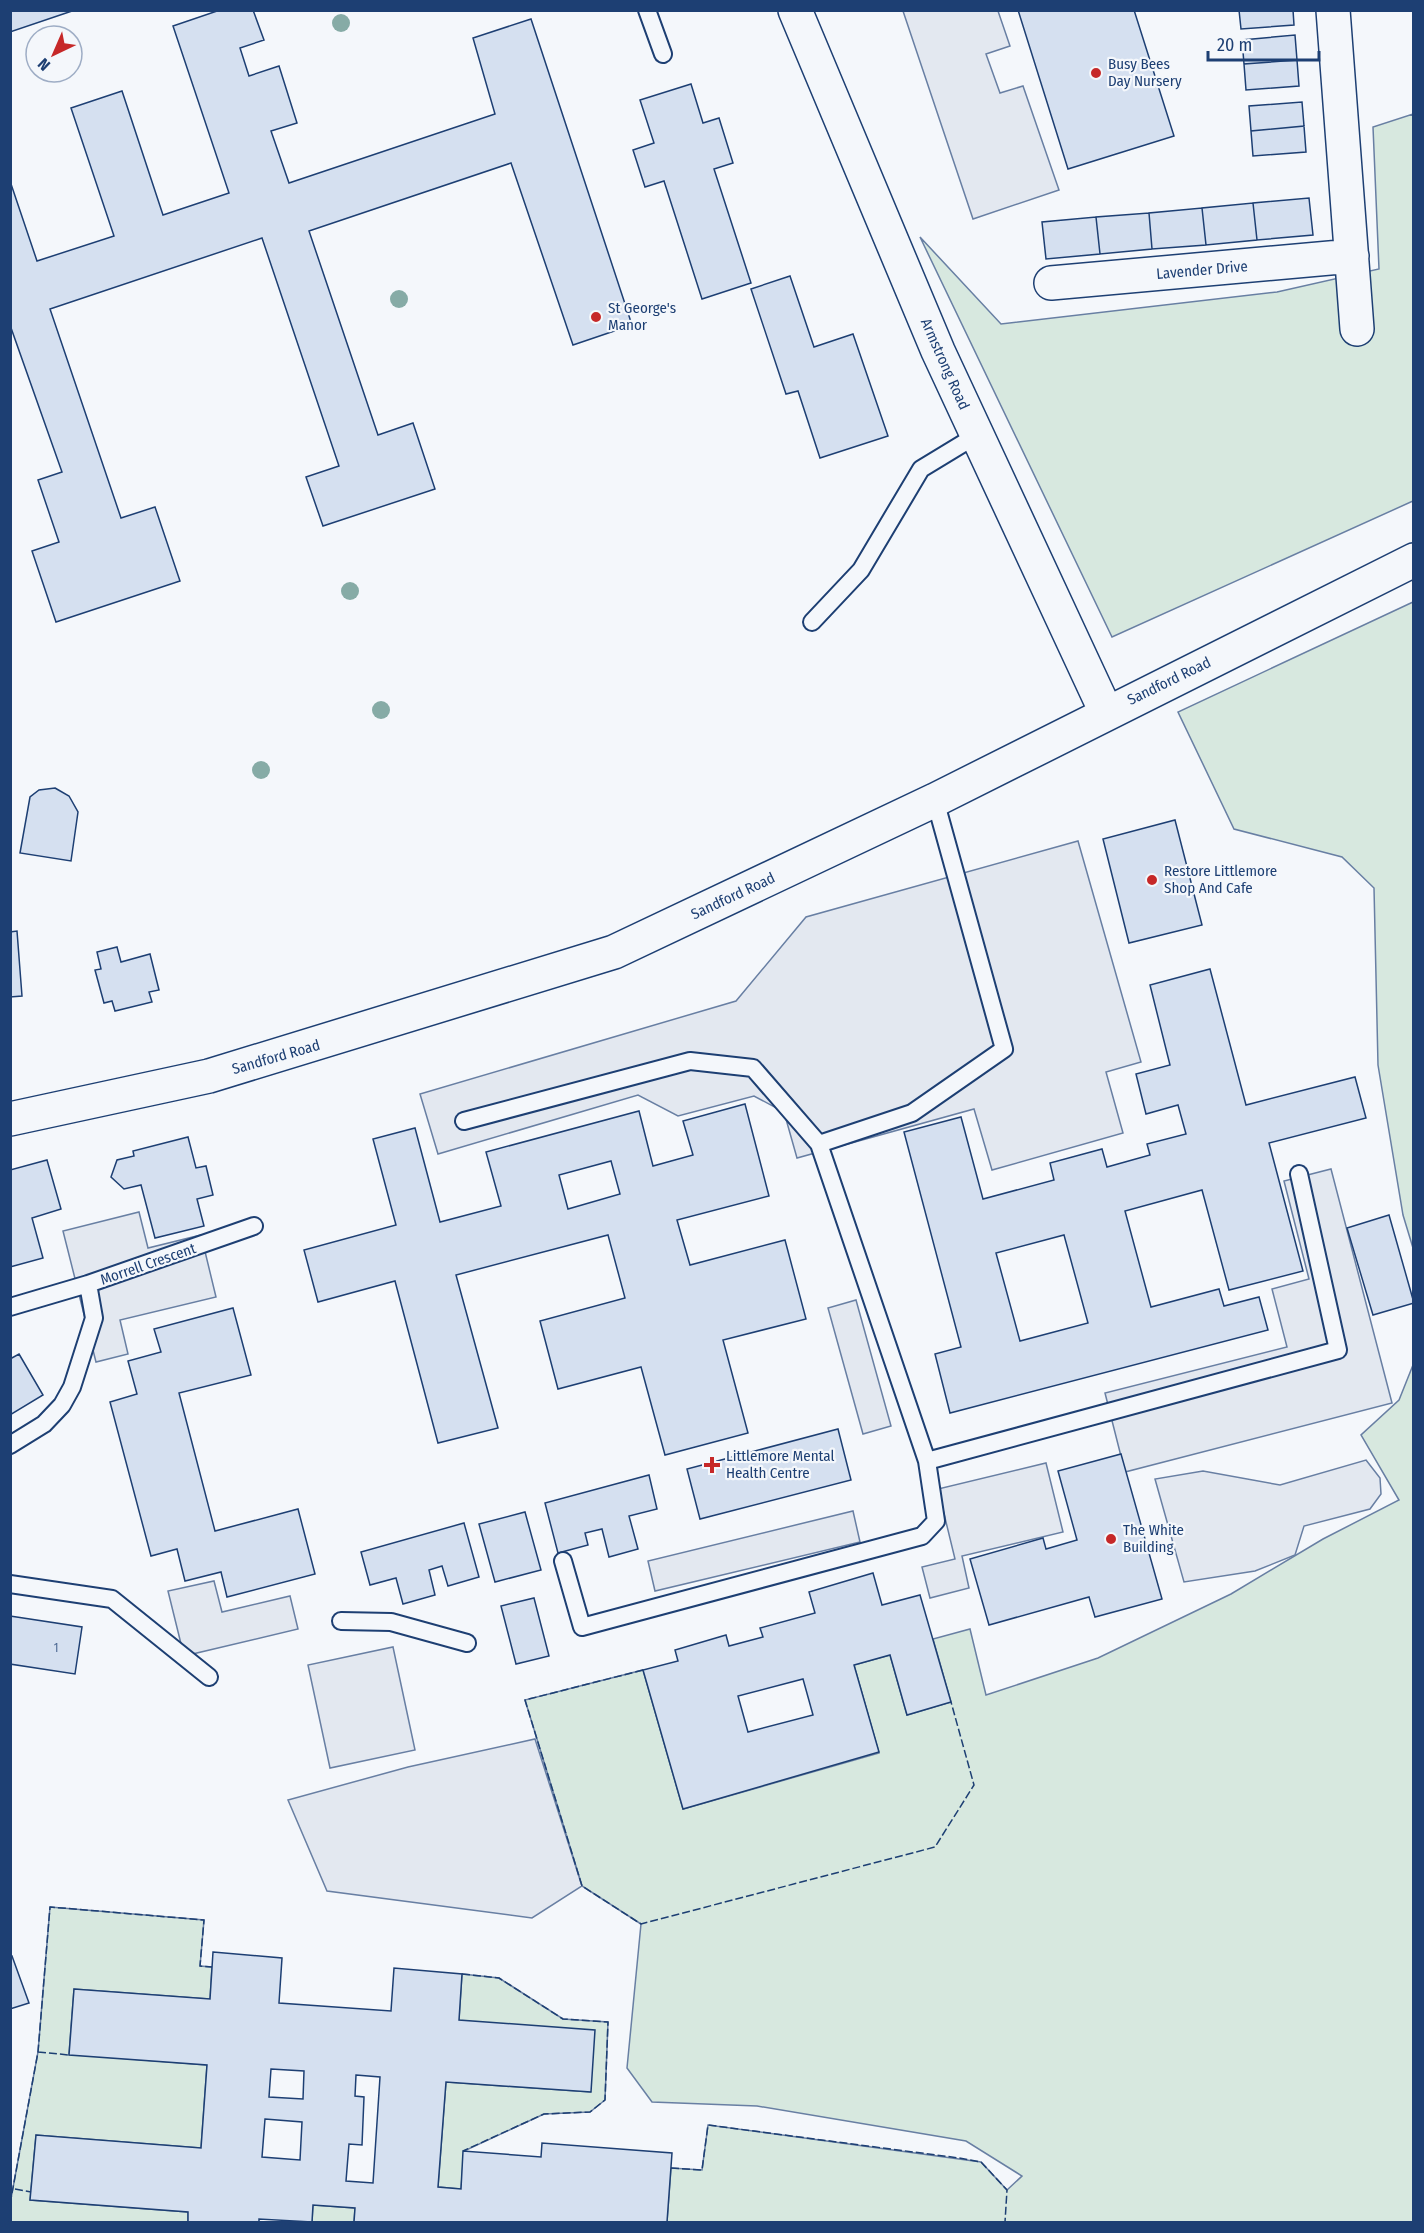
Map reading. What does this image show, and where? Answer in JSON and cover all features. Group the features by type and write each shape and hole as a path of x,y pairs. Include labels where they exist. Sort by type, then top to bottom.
{"street":[{"name":"Armstrong Road","path":"795,10 938,351 1106,712"},
{"path":"1333,10 1357,329"},
{"name":"Lavender Drive","path":"1051,283 1353,256"},
{"name":"Sandford Road","path":"10,1119 209,1076 614,952 935,800 1106,712 1412,561"}],"lane":[{"path":"647,10 663,54"},
{"path":"812,622 861,570 921,469 977,435"},
{"path":"819,1144 912,1113 1004,1049 935,800"},
{"path":"464,1121 690,1061 753,1068 819,1144 927,1461 936,1521 922,1536 582,1628 563,1561"},
{"path":"927,1461 1338,1350 1299,1174"},
{"name":"Morrell Crescent","path":"10,1445 44,1424 62,1405 72,1387 94,1318 88,1284 254,1226"},
{"path":"10,1307 88,1284"},
{"path":"10,1584 112,1599 209,1677"},
{"path":"341,1621 391,1623 467,1643"}],"shaded area":[{"path":"903,11 998,11 1010,46 986,54 1000,93 1023,86 1059,190 973,219"},
{"path":"1413,114 1413,501 1112,637 920,237 1001,324 1277,292 1379,269 1373,127"},
{"path":"1413,602 1413,1248 1403,1215 1378,1065 1374,888 1342,857 1234,829 1178,712"},
{"path":"1078,841 1141,1062 1106,1072 1123,1133 992,1170 974,1109 797,1158 784,1112 754,1096 678,1116 638,1095 438,1154 420,1094 736,1001 806,917"},
{"path":"1331,1169 1392,1403 1125,1472 1105,1393 1287,1347 1272,1289 1309,1279 1284,1181"},
{"path":"139,1212 148,1248 201,1235 216,1297 120,1320 128,1354 96,1362 63,1231"},
{"path":"856,1300 891,1426 863,1434 828,1308"},
{"path":"1413,1365 1413,2222 667,2222 671,2168 702,2170 708,2125 981,2162 1007,2190 1022,2176 966,2141 757,2106 652,2102 627,2068 641,1924 582,1886 525,1700 643,1670 683,1809 879,1753 854,1665 890,1655 907,1715 951,1702 933,1639 970,1629 986,1695 1098,1658 1231,1594 1323,1539 1399,1500 1361,1435 1399,1400"},
{"path":"1366,1460 1380,1478 1381,1494 1370,1509 1304,1526 1295,1555 1255,1571 1184,1582 1155,1479 1203,1471 1280,1485"},
{"path":"1046,1463 1063,1532 962,1556 969,1588 930,1598 922,1567 955,1559 938,1489"},
{"path":"853,1511 860,1542 655,1591 648,1561"},
{"path":"214,1581 222,1612 290,1596 298,1629 184,1656 168,1591"},
{"path":"393,1647 415,1750 330,1768 308,1665"},
{"path":"535,1739 582,1886 532,1918 327,1891 288,1800 408,1767"},
{"path":"50,1907 204,1920 200,1966 212,1967 210,1999 74,1989 69,2054 207,2065 201,2148 36,2135 30,2200 188,2212 188,2222 11,2222 10,2204 38,2052"},
{"path":"462,1974 499,1978 563,2019 608,2022 605,2100 590,2112 544,2114 464,2151 461,2189 438,2187 446,2082 591,2092 459,2020"},
{"path":"313,2205 355,2208 354,2222 312,2222"}],"building":[{"path":"10,10 75,10 34,24 24,24 24,27 10,32"},
{"name":"St George's Manor","path":"220,10 253,10 264,40 240,48 249,76 279,66 297,123 271,131 289,183 495,114 473,38 531,19 632,325 573,345 511,163 309,231 378,435 413,423 435,489 323,526 306,477 339,466 262,238 50,309 121,518 155,507 180,581 56,622 32,551 59,542 38,480 62,472 10,325 10,181 37,261 114,236 71,108 122,91 163,215 229,193 173,26"},
{"name":"Busy Bees Day Nursery","path":"1018,10 1134,10 1174,136 1068,169"},
{"path":"1239,10 1293,10 1294,25 1241,29"},
{"path":"1295,35 1297,60 1244,64 1242,40"},
{"path":"1297,60 1299,86 1246,90 1244,64"},
{"path":"691,84 703,123 719,118 733,163 714,169 751,283 702,299 664,181 645,187 633,150 654,143 640,100"},
{"path":"1302,102 1304,126 1251,131 1249,106"},
{"path":"1304,126 1306,152 1253,156 1251,131"},
{"path":"1309,198 1313,235 1257,240 1253,203"},
{"path":"1253,203 1257,240 1206,245 1202,208"},
{"path":"1202,208 1206,245 1152,249 1149,213"},
{"path":"1149,213 1152,249 1100,254 1096,217"},
{"path":"1096,217 1100,254 1046,259 1042,222"},
{"path":"790,276 814,347 853,334 888,436 820,458 798,391 786,394 751,289"},
{"path":"55,788 69,796 78,812 71,861 20,853 30,797 39,790"},
{"path":"1175,820 1202,925 1129,943 1103,839"},
{"path":"17,931 22,996 10,997 10,932"},
{"path":"117,947 121,962 150,954 159,990 149,992 152,1002 115,1011 112,1001 104,1003 95,970 101,969 97,952"},
{"path":"1210,969 1246,1105 1355,1077 1366,1118 1269,1143 1303,1271 1229,1290 1202,1190 1125,1211 1151,1307 1219,1289 1224,1306 1259,1297 1268,1330 950,1413 935,1354 961,1347 904,1132 961,1117 983,1199 1054,1180 1050,1163 1102,1149 1107,1167 1150,1155 1147,1144 1186,1134 1178,1105 1146,1114 1136,1074 1170,1065 1150,985","holes":["1064,1235 1088,1323 1020,1341 996,1253"]},
{"path":"745,1104 769,1196 677,1220 690,1265 785,1240 806,1319 723,1340 748,1433 665,1455 641,1367 558,1389 540,1321 625,1298 608,1235 456,1275 498,1428 438,1443 395,1281 318,1302 304,1250 396,1225 373,1139 415,1128 440,1222 501,1206 486,1152 639,1111 653,1166 693,1155 683,1121","holes":["611,1161 620,1194 568,1209 559,1175"]},
{"path":"188,1137 196,1168 206,1166 213,1195 197,1199 204,1226 155,1238 141,1185 124,1189 111,1177 117,1160 134,1156 133,1151"},
{"path":"47,1160 61,1209 32,1218 43,1258 10,1267 10,1170"},
{"path":"1389,1215 1414,1303 1373,1315 1347,1228"},
{"path":"233,1308 251,1375 179,1393 215,1531 298,1509 315,1574 227,1597 221,1572 185,1581 177,1549 151,1556 110,1402 137,1394 128,1361 161,1352 154,1329"},
{"path":"19,1354 43,1395 10,1415 10,1359"},
{"path":"838,1429 851,1480 700,1519 687,1469"},
{"name":"The White Building","path":"1121,1454 1162,1599 1095,1617 1089,1597 989,1625 970,1559 1043,1538 1046,1549 1077,1540 1058,1471"},
{"path":"649,1475 657,1509 629,1516 638,1549 609,1557 602,1529 585,1533 588,1545 558,1553 545,1503"},
{"path":"525,1512 541,1570 495,1582 479,1524"},
{"path":"464,1523 479,1577 448,1586 442,1566 429,1570 435,1595 403,1604 396,1578 370,1585 361,1552"},
{"path":"873,1573 882,1605 920,1595 951,1702 907,1715 890,1655 854,1665 879,1752 683,1809 643,1670 678,1661 675,1650 726,1635 729,1646 763,1637 760,1628 815,1613 809,1592","holes":["803,1679 813,1715 748,1732 738,1696"]},
{"path":"534,1598 549,1656 516,1664 501,1606"},
{"path":"10,1616 82,1627 75,1674 10,1664"},
{"path":"213,1952 282,1958 279,2003 391,2011 394,1968 462,1974 459,2020 595,2030 591,2092 446,2082 438,2187 461,2189 463,2151 541,2157 542,2143 672,2153 667,2222 354,2222 355,2208 313,2205 312,2222 259,2219 259,2222 188,2222 188,2212 30,2200 36,2135 201,2148 207,2065 69,2055 74,1989 210,1999","holes":["271,2069 304,2071 303,2099 269,2097","356,2075 380,2077 373,2183 346,2181 349,2144 362,2145 364,2097 355,2096","265,2119 302,2122 300,2160 262,2157"]},
{"path":"12,1956 29,2003 10,2009 10,1957"}],"fence":[{"path":"643,1670 525,1700 582,1886 641,1924 935,1847 974,1785 951,1702"},
{"path":"10,2204 38,2052 50,1907 204,1920 200,1966 212,1967"},
{"path":"462,1974 499,1978 563,2019 608,2022 605,2100 590,2112 544,2114 463,2151"},
{"path":"38,2052 69,2055"},
{"path":"671,2168 702,2170 708,2125 959,2158 981,2162 1007,2190 1005,2222"},
{"path":"15,2189 31,2192"}],"place":[{"name":"Busy Bees Day Nursery","path":"1096,73"},
{"name":"St George's Manor","path":"596,317"},
{"name":"Restore Littlemore Shop And Cafe","path":"1152,880"},
{"name":"Littlemore Mental Health Centre","path":"712,1465"},
{"name":"The White Building","path":"1111,1539"}]}
